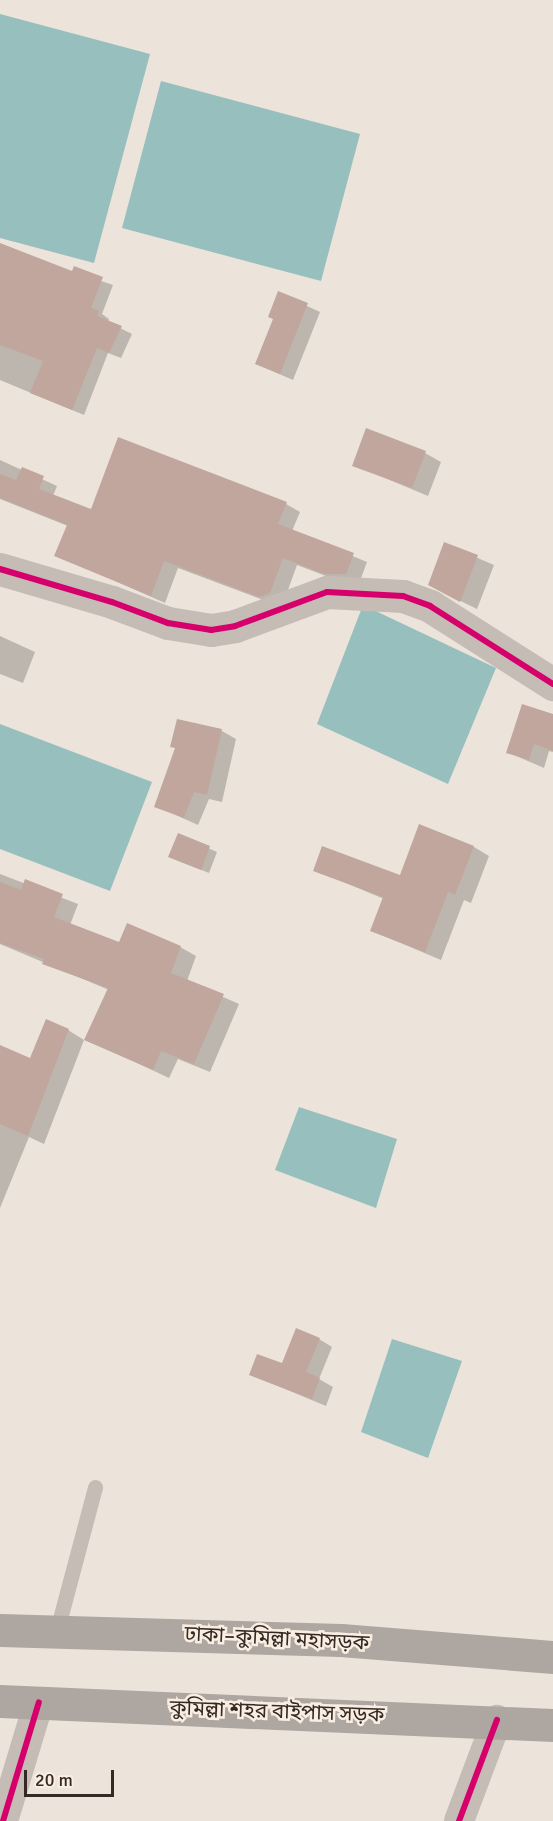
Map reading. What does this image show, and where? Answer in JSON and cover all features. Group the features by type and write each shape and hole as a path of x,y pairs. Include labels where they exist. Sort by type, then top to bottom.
{"highway":[{"name":"ঢাকা–কুমিল্লা মহাসড়ক","path":"0,1630 341,1640 553,1658"},
{"name":"কুমিল্লা শহর বাইপাস সড়ক","path":"0,1701 497,1720 553,1725"}],"street":[{"path":"0,569 112,602 168,623 211,630 235,626 327,592 403,596 430,606 553,684"},
{"path":"3,1821 39,1702"},
{"path":"459,1821 497,1720"}],"lane":[{"path":"57,1630 95,1487"}],"water":[{"path":"0,14 150,54 94,263 0,238"},
{"path":"161,81 360,134 321,281 122,228"},
{"path":"363,605 496,668 448,784 317,724"},
{"path":"0,724 152,782 110,891 0,849"},
{"path":"299,1107 397,1139 376,1208 275,1170"},
{"path":"392,1339 462,1361 428,1458 361,1432"}],"building":[{"path":"0,243 72,271 74,266 103,277 91,308 99,311 97,316 122,326 109,353 97,348 72,410 30,393 43,361 0,345"},
{"path":"278,291 308,303 280,374 255,364 273,319 268,317"},
{"path":"366,428 426,451 412,488 352,466"},
{"path":"118,437 287,502 278,524 354,553 346,574 324,574 283,558 270,593 259,597 164,561 151,596 54,556 67,525 0,498 0,474 16,480 22,467 44,476 39,489 91,509"},
{"path":"444,542 478,555 460,602 428,585"},
{"path":"522,704 553,714 553,751 534,744 529,760 506,753"},
{"path":"177,719 222,729 207,795 194,792 184,818 154,807 175,748 170,747"},
{"path":"419,824 474,846 455,895 448,892 425,952 370,931 383,897 313,871 322,846 400,875"},
{"path":"178,833 210,846 201,870 168,857"},
{"path":"25,879 63,894 54,917 119,942 127,923 181,946 171,973 224,994 194,1064 161,1051 153,1070 84,1040 108,988 42,964 44,959 0,943 0,882 21,890"},
{"path":"46,1019 69,1029 28,1136 0,1124 0,1045 30,1058"},
{"path":"296,1328 320,1338 306,1372 320,1378 312,1399 249,1375 257,1354 282,1363"}],"cycle path":[{"path":"0,569 112,602 168,623 211,630 235,626 327,592 403,596 430,606 553,684"},
{"path":"3,1821 39,1702"},
{"path":"459,1821 497,1720"}]}
